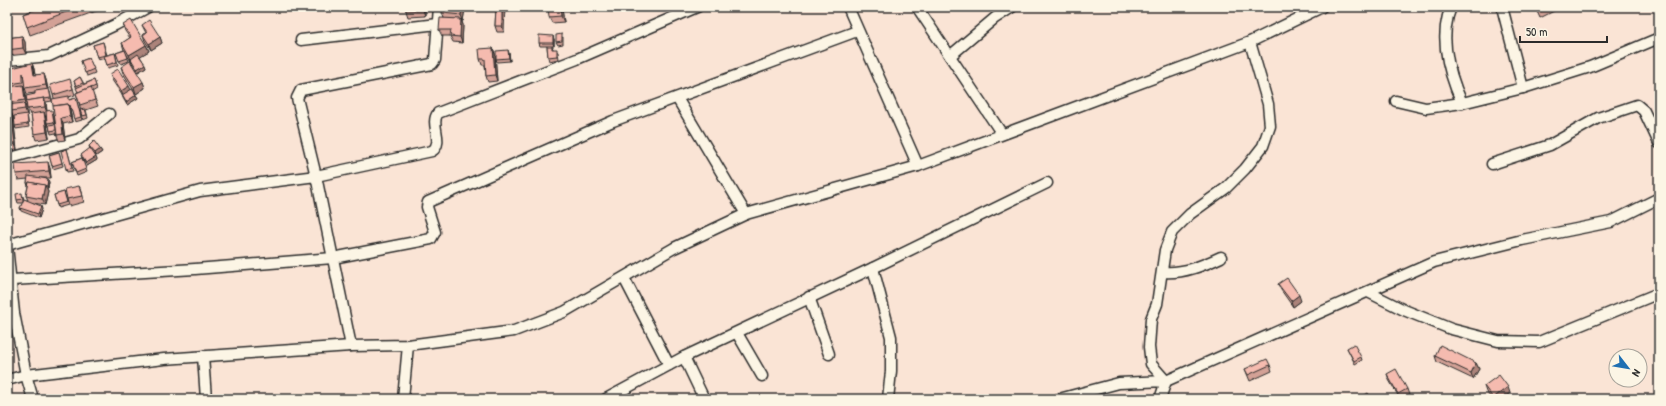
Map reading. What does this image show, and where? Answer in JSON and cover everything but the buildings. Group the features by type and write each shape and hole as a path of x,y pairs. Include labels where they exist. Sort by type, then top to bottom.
{"street":[{"path":"7,60 48,56 115,25 148,7"},
{"path":"352,346 316,176 297,98 300,90 429,65 435,60 439,7"},
{"path":"33,399 11,314 12,280 7,246 200,191 316,176 432,151 436,148 438,143 435,119 438,113 577,59 698,7"},
{"path":"848,7 857,31 918,166"},
{"path":"916,7 1002,134"},
{"path":"950,56 995,18 1012,7"},
{"path":"7,380 26,375 97,365 352,346 408,345 514,332 564,312 674,248 746,214 918,166 1250,42 1322,7"},
{"path":"1451,7 1448,13 1445,37 1448,65 1453,83 1462,103"},
{"path":"1502,7 1523,88"},
{"path":"301,40 438,24"},
{"path":"12,280 196,269 333,258 431,239 435,232 427,207 428,202 613,121 857,31"},
{"path":"1396,101 1426,108 1462,103 1523,88 1590,67 1659,38"},
{"path":"1166,381 1151,364 1148,347 1151,319 1157,304 1163,272 1165,250 1172,232 1190,214 1230,184 1245,170 1263,146 1270,126 1268,104 1250,42"},
{"path":"677,98 746,214"},
{"path":"1492,164 1550,145 1598,118 1637,105 1644,111 1659,142"},
{"path":"7,159 79,139 109,114"},
{"path":"606,399 684,357 873,268 1047,183"},
{"path":"1060,399 1119,383 1166,381 1434,262 1522,240 1611,222 1659,198"},
{"path":"1163,272 1172,273 1189,269 1221,257"},
{"path":"873,268 891,337 891,371 888,399"},
{"path":"624,278 669,365"},
{"path":"1368,292 1404,310 1451,328 1498,341 1539,342 1659,293"},
{"path":"809,297 828,354"},
{"path":"737,333 762,376"},
{"path":"403,399 408,345"},
{"path":"203,356 206,399"},
{"path":"684,357 704,399"},
{"path":"1160,399 1166,381"}]}
